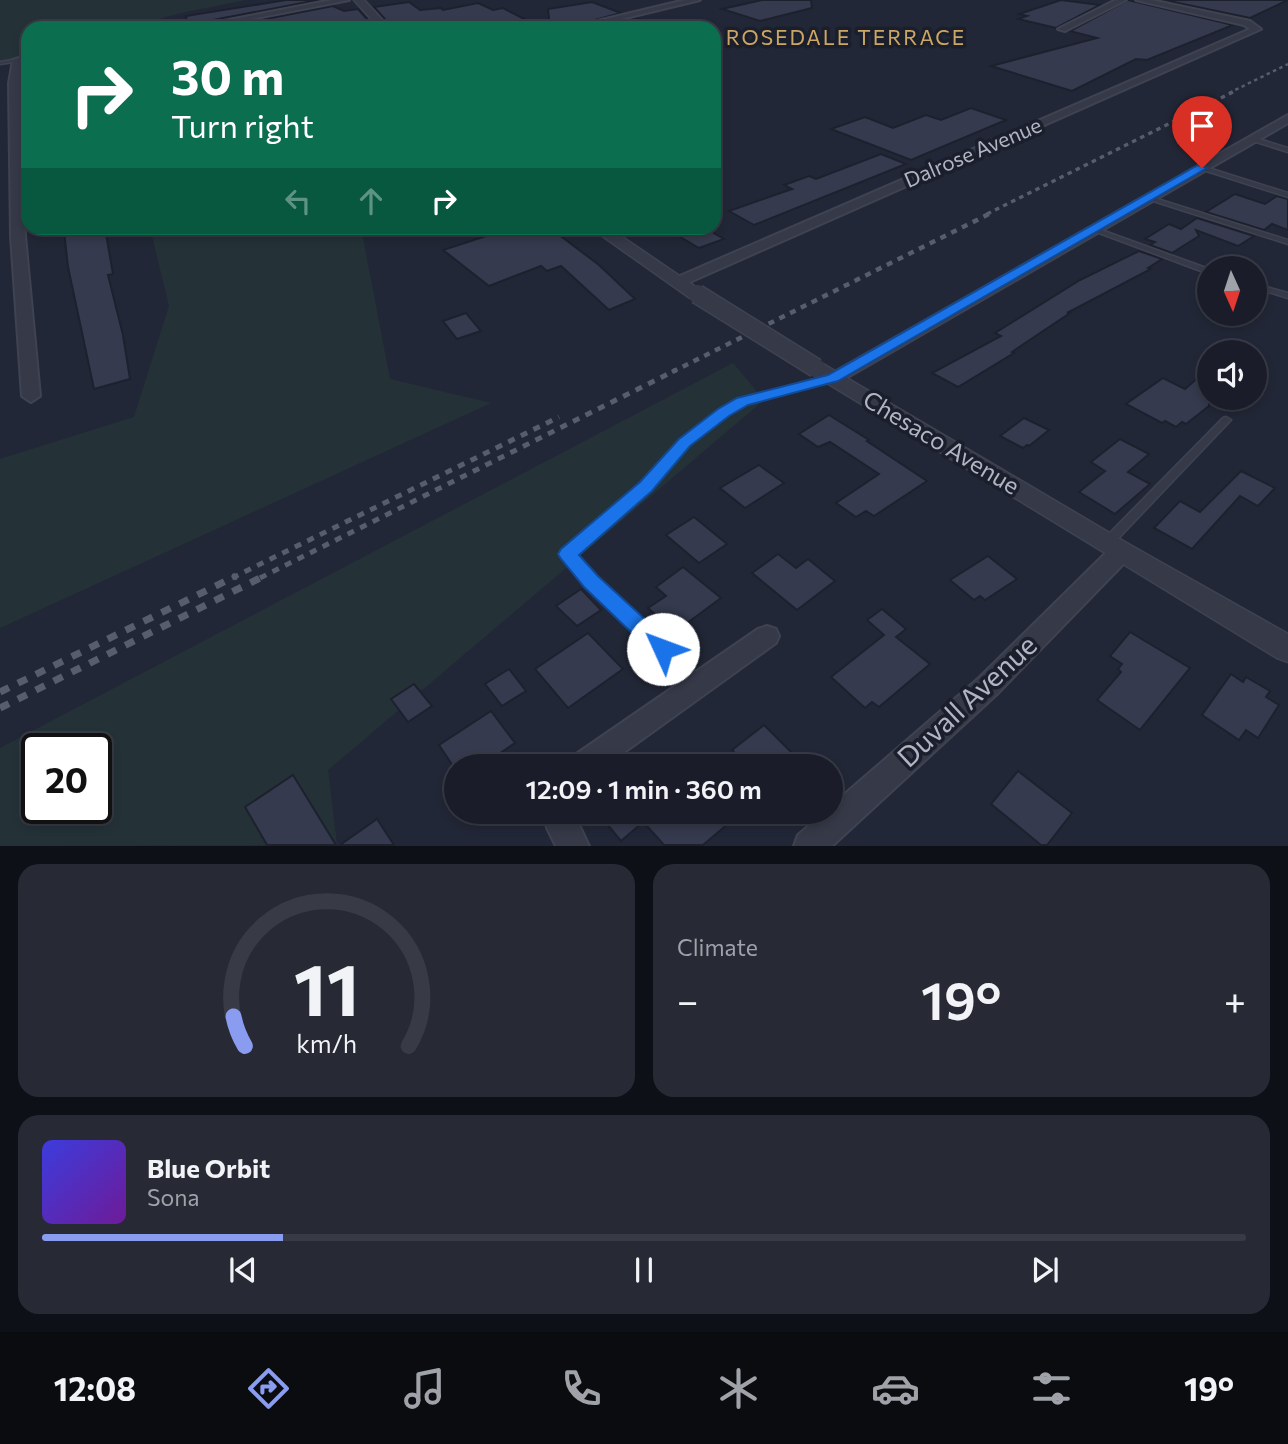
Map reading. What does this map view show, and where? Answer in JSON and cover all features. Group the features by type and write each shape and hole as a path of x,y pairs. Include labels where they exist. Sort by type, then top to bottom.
{"street":[{"path":"230,21 345,0"},
{"path":"359,0 378,21"},
{"path":"603,21 696,0"},
{"path":"1062,29 1122,0"},
{"name":"Dalrose Avenue","path":"678,282 1257,29 1247,23 1140,0"},
{"path":"21,64 7,101 31,396"},
{"path":"825,373 1093,229 1288,118"},
{"name":"Chesaco Avenue","path":"609,235 678,282 825,373 1288,649"},
{"name":"Duvall Avenue","path":"809,845 988,686 1114,547"},
{"path":"599,754 767,636"},
{"path":"561,824 574,845"}],"lane":[{"path":"0,63 21,59"},
{"path":"1252,139 1288,150"},
{"path":"1202,168 1288,195"},
{"path":"1149,198 1288,242"},
{"path":"1093,229 1197,268"},
{"path":"1267,290 1288,296"},
{"path":"700,684 591,581 568,554 646,487 685,442 723,412 743,402 825,373"},
{"path":"1114,547 1226,420"}],"shaded area":[{"path":"0,0 245,0 151,21 21,21 21,56 0,62"},
{"path":"152,235 362,235 390,379 491,403 0,628 0,459 134,417 169,306"},
{"path":"733,363 764,400 328,770 337,845 0,846 0,748 21,737 21,824 112,824 112,733 29,733"}],"building":[{"path":"286,0 318,0 208,21 187,21 186,16"},
{"path":"762,0 811,0 812,8 760,21 722,9"},
{"path":"1061,0 1100,5 1056,28 1018,19 1027,16 1019,14"},
{"path":"1128,0 1233,25 1147,60 1136,59 1072,91 991,66 1097,38 1070,31"},
{"path":"1164,0 1288,0 1250,18"},
{"path":"409,2 420,10 443,10 478,3 493,10 503,8 528,21 387,21 374,7"},
{"path":"592,2 621,13 591,21 549,21 548,9"},
{"path":"333,6 344,11 358,9 369,21 297,21 255,21"},
{"path":"971,108 1006,120 911,160 831,129 865,117 893,128 926,115 941,120"},
{"path":"881,154 906,164 754,225 729,211 792,189 784,185 809,176 816,179"},
{"path":"1235,194 1265,204 1277,196 1288,199 1288,230 1272,224 1264,230 1206,212"},
{"path":"1197,218 1254,236 1238,246 1196,230 1199,236 1172,253 1150,245 1155,242 1145,239 1169,224 1181,229"},
{"path":"64,235 106,235 113,274 108,275 123,335 130,379 94,389 68,267"},
{"path":"489,235 559,235 599,265 635,299 609,310 561,266 547,271 541,266 489,286 443,250"},
{"path":"677,235 717,235 724,239 699,248"},
{"path":"1139,251 1162,259 1148,268 1151,269 1067,313 1070,313 1012,352 1014,353 958,387 932,373 1001,336 995,333 1080,280"},
{"path":"466,313 481,331 457,339 443,321"},
{"path":"1163,378 1185,389 1197,378 1197,410 1204,410 1186,424 1182,422 1176,427 1165,421 1162,423 1126,404"},
{"path":"829,415 927,481 874,516 866,511 856,517 836,503 879,474 830,442 818,447 799,434"},
{"path":"1024,418 1049,430 1023,448 1000,436"},
{"path":"1120,439 1149,454 1128,472 1150,484 1115,514 1079,492 1105,471 1091,462"},
{"path":"759,465 784,483 745,508 720,488"},
{"path":"1241,471 1275,488 1258,506 1240,496 1192,549 1154,528 1180,501 1200,512"},
{"path":"694,517 727,544 699,563 666,535"},
{"path":"778,554 796,568 808,559 835,581 797,610 752,573"},
{"path":"988,556 1017,579 985,600 980,596 974,600 950,580"},
{"path":"683,567 721,598 675,632 648,608 666,596 656,587"},
{"path":"581,589 601,610 577,626 556,606"},
{"path":"882,609 906,629 896,637 930,664 879,707 872,702 865,708 831,677 884,635 867,620"},
{"path":"1130,632 1190,668 1140,730 1097,700 1121,672 1118,669 1122,664 1110,656"},
{"path":"588,633 623,669 568,708 535,669"},
{"path":"509,669 526,691 502,706 485,684"},
{"path":"1231,674 1243,682 1246,677 1270,691 1266,697 1279,705 1258,738 1246,730 1239,740 1202,715"},
{"path":"414,684 432,706 408,722 391,699"},
{"path":"491,711 515,743 499,754 445,754 439,745"},
{"path":"764,725 793,754 736,754 732,750"},
{"path":"1018,771 1072,813 1047,845 1041,845 991,804"},
{"path":"293,775 336,845 267,845 245,807"},
{"path":"377,819 394,845 340,845"},
{"path":"607,824 641,824 621,841"},
{"path":"728,824 703,845 664,845 646,825"}],"railway":[{"path":"1229,93 1288,64"},
{"path":"987,214 1233,92"},
{"path":"672,372 991,213"},
{"path":"672,372 676,370"},
{"path":"0,708 672,372"},
{"path":"232,578 559,417"},
{"path":"0,692 236,576"}],"district":[{"name":"ROSEDALE TERRACE","path":"846,38"}],"route":[{"path":"663,649 591,581 568,554 646,487 685,442 723,412 743,402 833,378 1202,168"}]}
